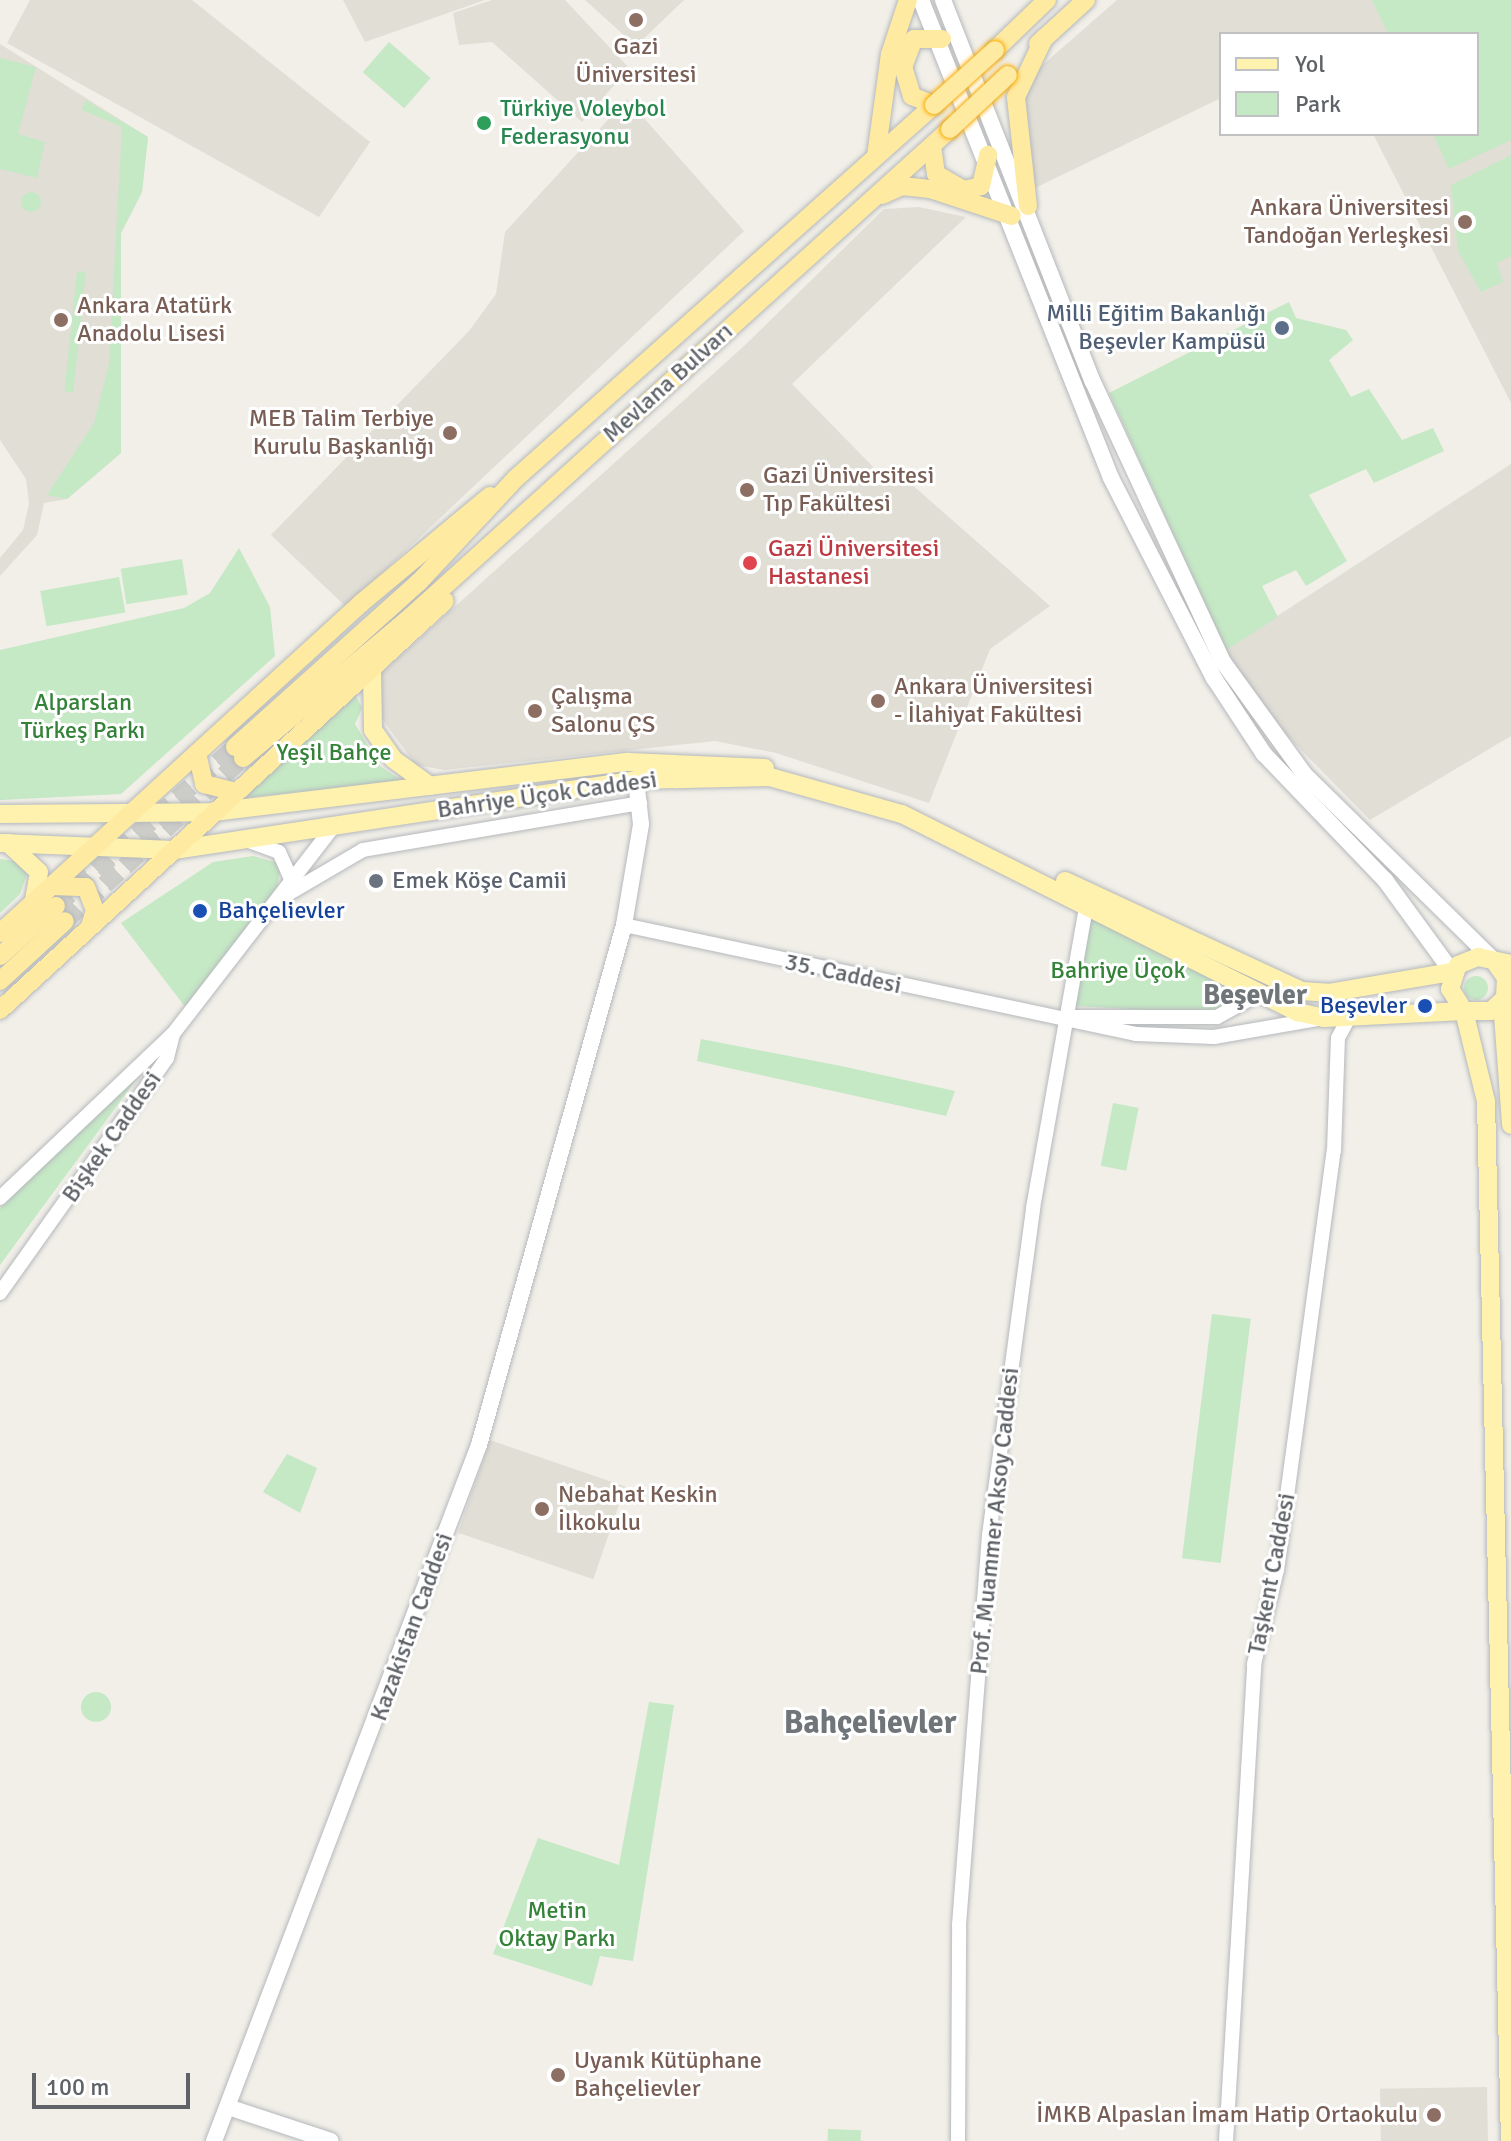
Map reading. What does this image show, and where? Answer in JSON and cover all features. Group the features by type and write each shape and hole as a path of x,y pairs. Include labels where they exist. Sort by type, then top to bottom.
{"highway":[{"path":"876,157 890,54 908,0"},
{"name":"Mevlana Bulvarı","path":"1047,0 934,105 515,479 419,582 239,752 489,542 932,146 1086,0"},
{"path":"1028,206 1016,97 1044,38"},
{"path":"934,105 912,96 903,67 914,39 942,39"},
{"path":"932,146 936,174 964,190 981,186 988,155"},
{"path":"872,199 902,186 930,189 1012,216"},
{"path":"0,933 450,524 515,479"},
{"path":"0,1010 213,812 372,671 466,581 489,542"},
{"path":"197,753 204,784 237,792"},
{"path":"51,887 86,887 95,910 90,926"},
{"path":"0,956 60,913 0,981"}],"main road":[{"path":"921,0 942,39 1111,478 1214,678 1264,754 1385,880 1452,972 1452,998 1464,1011 1486,1101 1510,2141"},
{"path":"943,0 1028,206 1093,382 1223,662 1304,774 1503,963 1511,1125"},
{"path":"372,671 373,730 393,759 430,786"},
{"name":"Bahriye Üçok Caddesi","path":"0,814 133,810 213,812 628,763 716,761 780,770 908,808 1263,985"},
{"path":"628,763 636,780"},
{"name":"Bahriye Üçok Caddesi","path":"4,843 174,850 636,780 785,781 902,814 1086,906 1263,985"},
{"name":"Kazakistan Caddesi","path":"214,2141 479,1445 579,1103 624,925 640,803 636,780"},
{"path":"334,826 336,797"},
{"path":"4,843 39,872 34,901"},
{"path":"1263,985 1328,993 1452,972 1471,958 1503,963"},
{"path":"1263,985 1324,1018 1351,1014 1464,1011 1482,1014 1506,1002"},
{"path":"228,2107 331,2141"}],"street":[{"path":"276,902 363,850 640,803"},
{"name":"Bişkek Caddesi","path":"0,1293 167,1058 173,1034 276,902 290,877 334,826"},
{"path":"242,839 279,852 290,877"},
{"name":"Prof. Muammer Aksoy Caddesi","path":"958,2141 959,1925 989,1535 1063,1017 1086,906"},
{"name":"35. Caddesi","path":"624,925 1063,1017"},
{"path":"1063,1017 1217,1017 1263,985"},
{"name":"Taşkent Caddesi","path":"1226,2141 1254,1664 1277,1570 1334,1151 1338,1038 1351,1014"},
{"path":"1063,1017 1174,1037 1324,1018"},
{"path":"0,1198 173,1034"}],"shaded area":[{"path":"30,0 192,0 370,142 319,217 7,43"},
{"path":"343,0 485,0 365,42"},
{"path":"492,0 565,0 629,68 582,122 492,42 459,45 453,13"},
{"name":"Gazi Üniversitesi","path":"585,0 684,0 636,46"},
{"name":"Ankara Üniversitesi Tandoğan Yerleşkesi","path":"1117,0 1511,0 1511,403 1374,136 1479,136 1479,32 1219,32 1219,99 1035,188 1021,96 1038,69"},
{"name":"Ankara Atatürk Anadolu Lisesi","path":"0,44 148,137 142,192 121,233 121,453 67,499 44,503 37,535 0,576 0,558 23,530 29,504 26,479 0,440"},
{"name":"MEB Talim Terbiye Kurulu Başkanlığı","path":"627,99 744,231 346,607 271,535 469,331 496,294 505,232"},
{"name":"Gazi Üniversitesi Tıp Fakültesi","path":"919,207 966,217 792,384 883,477 893,468 1050,606 990,649 929,803 776,753 715,741 444,770 416,765 377,712 377,677 744,346 884,209"},
{"path":"1511,464 1511,736 1370,820 1261,709 1225,650"},
{"name":"Nebahat Keskin İlkokulu","path":"490,1440 625,1487 593,1579 458,1533"},
{"name":"İMKB Alpaslan İmam Hatip Ortaokulu","path":"1487,2087 1488,2141 1381,2141 1380,2089"}],"green space":[{"path":"1372,0 1511,0 1511,140 1449,169 1434,136 1479,136 1479,32 1387,32"},
{"path":"389,42 431,78 404,108 363,72"},
{"path":"0,58 36,67 18,134 45,142 37,178 0,169"},
{"path":"85,100 148,137 142,192 121,233 121,453 67,499 47,495 94,423 109,364 122,127 82,110"},
{"path":"1511,155 1511,256 1497,263 1503,282 1481,292 1458,251 1451,185"},
{"path":"31,192 38,195 41,202 38,209 31,212 24,209 21,202 24,195"},
{"path":"77,271 86,272 73,392 64,391"},
{"path":"1289,302 1296,318 1346,330 1353,340 1329,360 1351,397 1369,389 1402,440 1433,428 1444,451 1374,483 1366,469 1309,495 1347,561 1306,586 1296,570 1262,586 1278,617 1226,650 1109,393"},
{"name":"Alparslan Türkeş Parkı","path":"239,548 270,607 275,656 121,794 0,800 0,650 184,608 210,593"},
{"path":"182,559 188,595 126,604 121,569"},
{"path":"119,577 125,612 46,626 40,591"},
{"name":"Yeşil Bahçe","path":"353,690 362,708 355,724 381,767 403,781 241,798"},
{"path":"253,856 281,864 277,891 186,1008 121,923 213,862"},
{"path":"0,859 21,862 27,874 20,894 0,913"},
{"name":"Bahriye Üçok","path":"1091,916 1229,984 1231,1004 1202,1013 1074,1006"},
{"path":"1476,976 1485,979 1488,988 1485,997 1476,1000 1467,997 1464,988 1467,979"},
{"path":"701,1039 955,1091 946,1116 697,1061"},
{"path":"152,1058 0,1265 0,1208"},
{"path":"1113,1103 1139,1108 1126,1171 1101,1166"},
{"path":"1212,1314 1251,1319 1221,1563 1182,1558"},
{"path":"287,1454 317,1468 300,1513 263,1492"},
{"path":"96,1692 102,1693 110,1701 110,1713 102,1721 96,1722 90,1721 82,1713 81,1707 82,1701 90,1693"},
{"name":"Metin Oktay Parkı","path":"649,1702 674,1705 633,1961 600,1956 592,1986 493,1954 538,1838 619,1865"},
{"path":"828,2129 861,2130 861,2141 828,2141"}],"tunnel":[{"path":"56,906 235,747"},
{"path":"65,921 243,758"}],"place":[{"name":"Gazi Üniversitesi","path":"636,20"},
{"name":"Türkiye Voleybol Federasyonu","path":"484,123"},
{"name":"Ankara Üniversitesi Tandoğan Yerleşkesi","path":"1465,222"},
{"name":"Ankara Atatürk Anadolu Lisesi","path":"61,320"},
{"name":"Milli Eğitim Bakanlığı Beşevler Kampüsü","path":"1282,328"},
{"name":"MEB Talim Terbiye Kurulu Başkanlığı","path":"450,433"},
{"name":"Gazi Üniversitesi Tıp Fakültesi","path":"747,490"},
{"name":"Gazi Üniversitesi Hastanesi","path":"750,563"},
{"name":"Ankara Üniversitesi - İlahiyat Fakültesi","path":"878,701"},
{"name":"Çalışma Salonu ÇS","path":"535,711"},
{"name":"Emek Köşe Camii","path":"376,881"},
{"name":"Bahçelievler","path":"200,911"},
{"name":"Beşevler","path":"1425,1006"},
{"name":"Nebahat Keskin İlkokulu","path":"542,1509"},
{"name":"Uyanık Kütüphane Bahçelievler","path":"558,2075"},
{"name":"İMKB Alpaslan İmam Hatip Ortaokulu","path":"1434,2115"}],"district":[{"name":"Beşevler","path":"1255,995"},
{"name":"Bahçelievler","path":"870,1723"}]}
